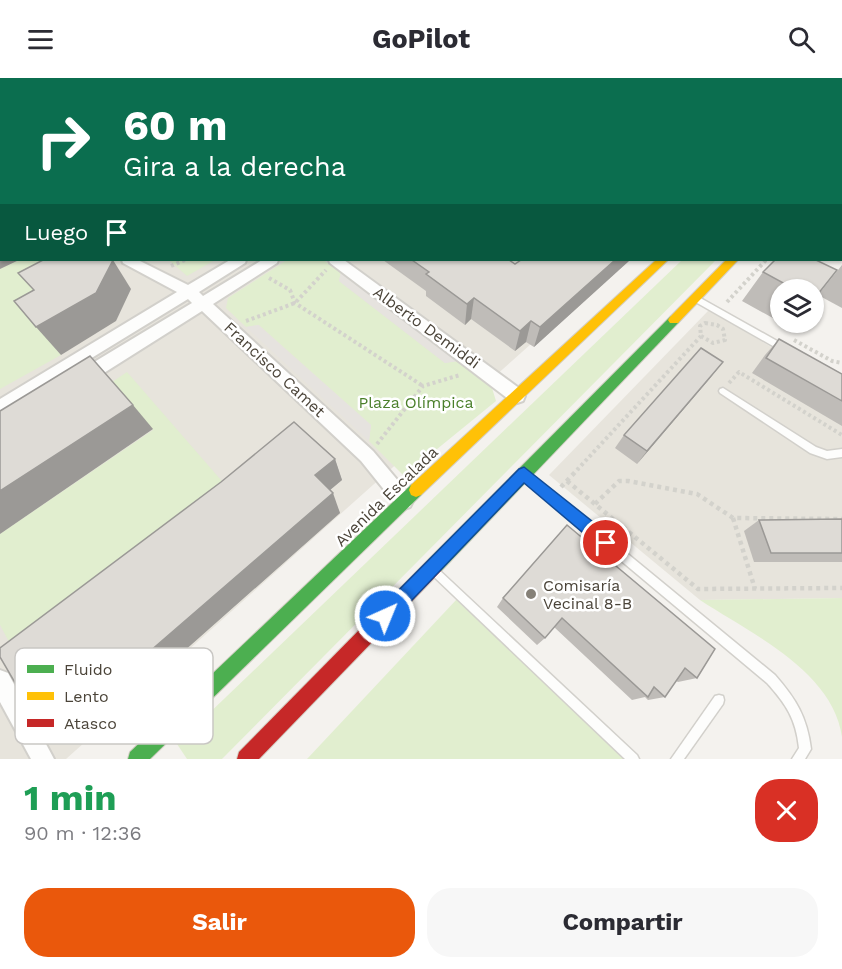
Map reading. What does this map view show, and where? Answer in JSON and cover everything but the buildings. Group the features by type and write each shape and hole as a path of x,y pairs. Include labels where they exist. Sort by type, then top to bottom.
{"main road":[{"name":"Avenida Escalada","path":"213,686 404,501 661,261"},
{"path":"246,759 731,261"},
{"name":"Avenida Escalada","path":"138,758 152,744"},
{"path":"138,758 158,758"}],"street":[{"name":"Francisco Camet","path":"130,261 189,292 231,327 367,456 404,501"},
{"path":"0,407 238,261"},
{"path":"71,386 270,261"},
{"name":"Alberto Demiddi","path":"336,261 484,369 517,396"},
{"path":"0,681 15,708"},
{"path":"35,744 43,759"}],"lane":[{"path":"695,298 791,353"},
{"path":"723,391 813,450 827,455 842,453"},
{"path":"524,474 771,679 793,703 803,733 805,749 798,759"},
{"path":"431,569 633,759"},
{"path":"677,759 719,700"}],"path":[{"path":"231,327 295,303 334,261"},
{"path":"726,303 765,261"},
{"path":"254,270 290,290 295,303 423,386"},
{"path":"705,323 719,325 727,335 725,340 713,343 701,336 700,326 705,323"},
{"path":"552,497 701,336"},
{"path":"367,456 423,386 484,369"},
{"path":"723,391 739,372 842,435"},
{"path":"567,481 698,589 842,588"},
{"path":"595,504 618,481 628,481 697,494 733,518 842,519"},
{"path":"733,518 755,589"}],"shaded area":[{"path":"0,261 624,261 190,648 15,648 15,744 83,744 66,759 0,759"},
{"path":"341,272 458,361 445,363 339,281"},
{"path":"709,310 842,389 842,598 700,600 549,475"},
{"path":"258,325 371,425 369,441 246,327"}],"green space":[{"path":"17,261 83,261 40,330 61,355 0,389 0,269"},
{"path":"170,261 213,261 187,276"},
{"name":"Plaza Olímpica","path":"285,261 324,261 341,272 339,281 445,363 458,361 492,388 496,401 404,476 369,441 371,425 259,325 246,327 226,308 228,298"},
{"path":"681,261 715,261 222,759 187,759 177,744 213,744 213,709"},
{"path":"127,372 234,495 47,648 15,648 15,653 0,625 0,534 153,430 112,382"},
{"path":"842,598 842,737 835,714 823,692 806,673 765,640 700,600"},
{"path":"457,599 626,759 307,759"}],"traffic: fast":[{"path":"435,565 674,320"},
{"path":"213,686 416,490"},
{"path":"137,759 153,744"}],"traffic: slow":[{"path":"416,490 661,261"},
{"path":"674,320 731,261"}],"traffic: jam":[{"path":"246,759 435,565"}],"place":[{"name":"Comisaría Vecinal 8-B","path":"531,594"}],"route":[{"path":"385,616 524,474 606,543"}]}
